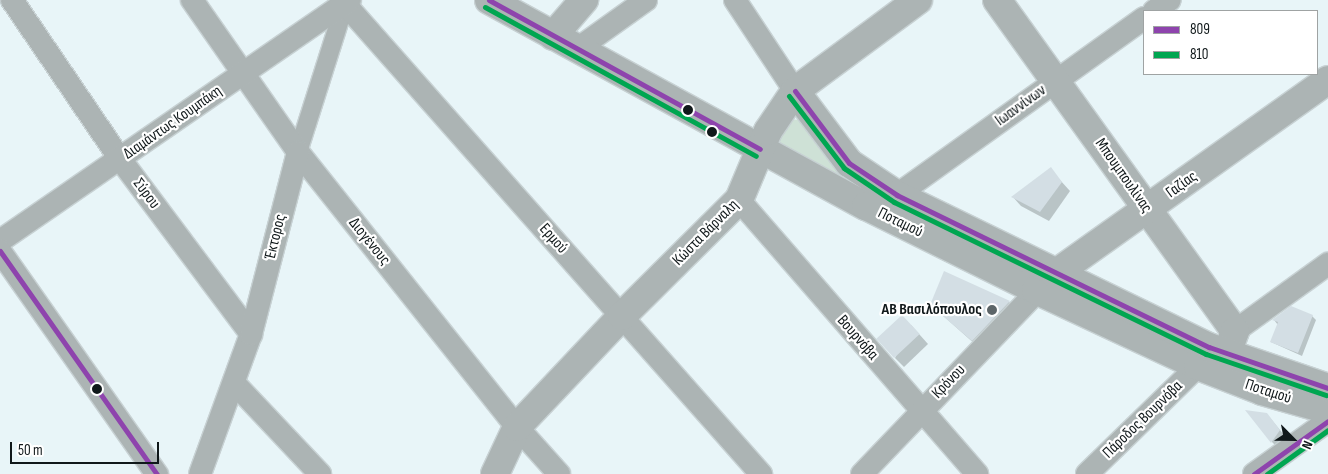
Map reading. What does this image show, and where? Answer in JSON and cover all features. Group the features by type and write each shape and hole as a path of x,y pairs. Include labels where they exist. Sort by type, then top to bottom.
{"street":[{"name":"Σύρου","path":"12,0 120,159 251,334"},
{"name":"Διογένους","path":"192,0 298,152 517,427 559,474"},
{"name":"Ποταμού","path":"489,0 576,50 866,206 1046,282 1231,343 1328,388"},
{"path":"553,36 584,0"},
{"path":"576,50 646,0"},
{"path":"735,0 795,91"},
{"name":"Κώστα Βάρναλη","path":"494,474 517,427 622,316 740,200 760,149 778,113 795,91 918,0"},
{"name":"Μπουμπουλίνας","path":"997,0 1146,210 1231,343"},
{"path":"1155,10 1170,0"},
{"name":"Διαμάντως Κουμπάκη","path":"0,241 347,2"},
{"name":"Έκτορος","path":"200,474 235,384 251,334 298,152 347,2"},
{"name":"Ερμού","path":"347,2 760,474"},
{"name":"Ιωαννίνων","path":"897,195 1143,19"},
{"name":"Γαζίας","path":"1046,282 1328,80"},
{"name":"Ποταμού","path":"795,91 849,163 897,195 1046,282 1198,366 1262,391 1328,410"},
{"name":"Βουρνόβα","path":"740,200 976,474"},
{"path":"0,251 157,474"},
{"path":"1231,343 1328,264"},
{"name":"Κρόνου","path":"862,474 1046,282"},
{"name":"Πάροδος Βουρνόβα","path":"1087,474 1198,366"},
{"path":"235,384 320,474"},
{"path":"1254,474 1328,421"}],"green space":[{"path":"789,119 802,120 839,170 839,175 836,178 779,149 776,132"}],"building":[{"path":"1051,167 1062,182 1040,212 1011,197"},
{"path":"944,271 1010,301 972,341 930,305"},
{"path":"1291,306 1313,315 1298,353 1270,342 1278,322 1272,320"},
{"path":"902,315 920,334 894,358 876,339"},
{"path":"1245,410 1267,413 1280,430 1271,443"}],"transit line":[{"name":"809","path":"489,0 760,149"},
{"name":"810","path":"485,7 756,156"},
{"name":"809","path":"795,91 849,163 897,195 1209,347 1328,388"},
{"name":"810","path":"789,96 844,168 894,202 1206,354 1326,395"},
{"name":"809","path":"0,251 157,474"},
{"name":"809","path":"1254,474 1328,421"},
{"name":"810","path":"1267,474 1328,430"}],"place":[{"name":"ΑΒ Βασιλόπουλος","path":"992,310"}]}
